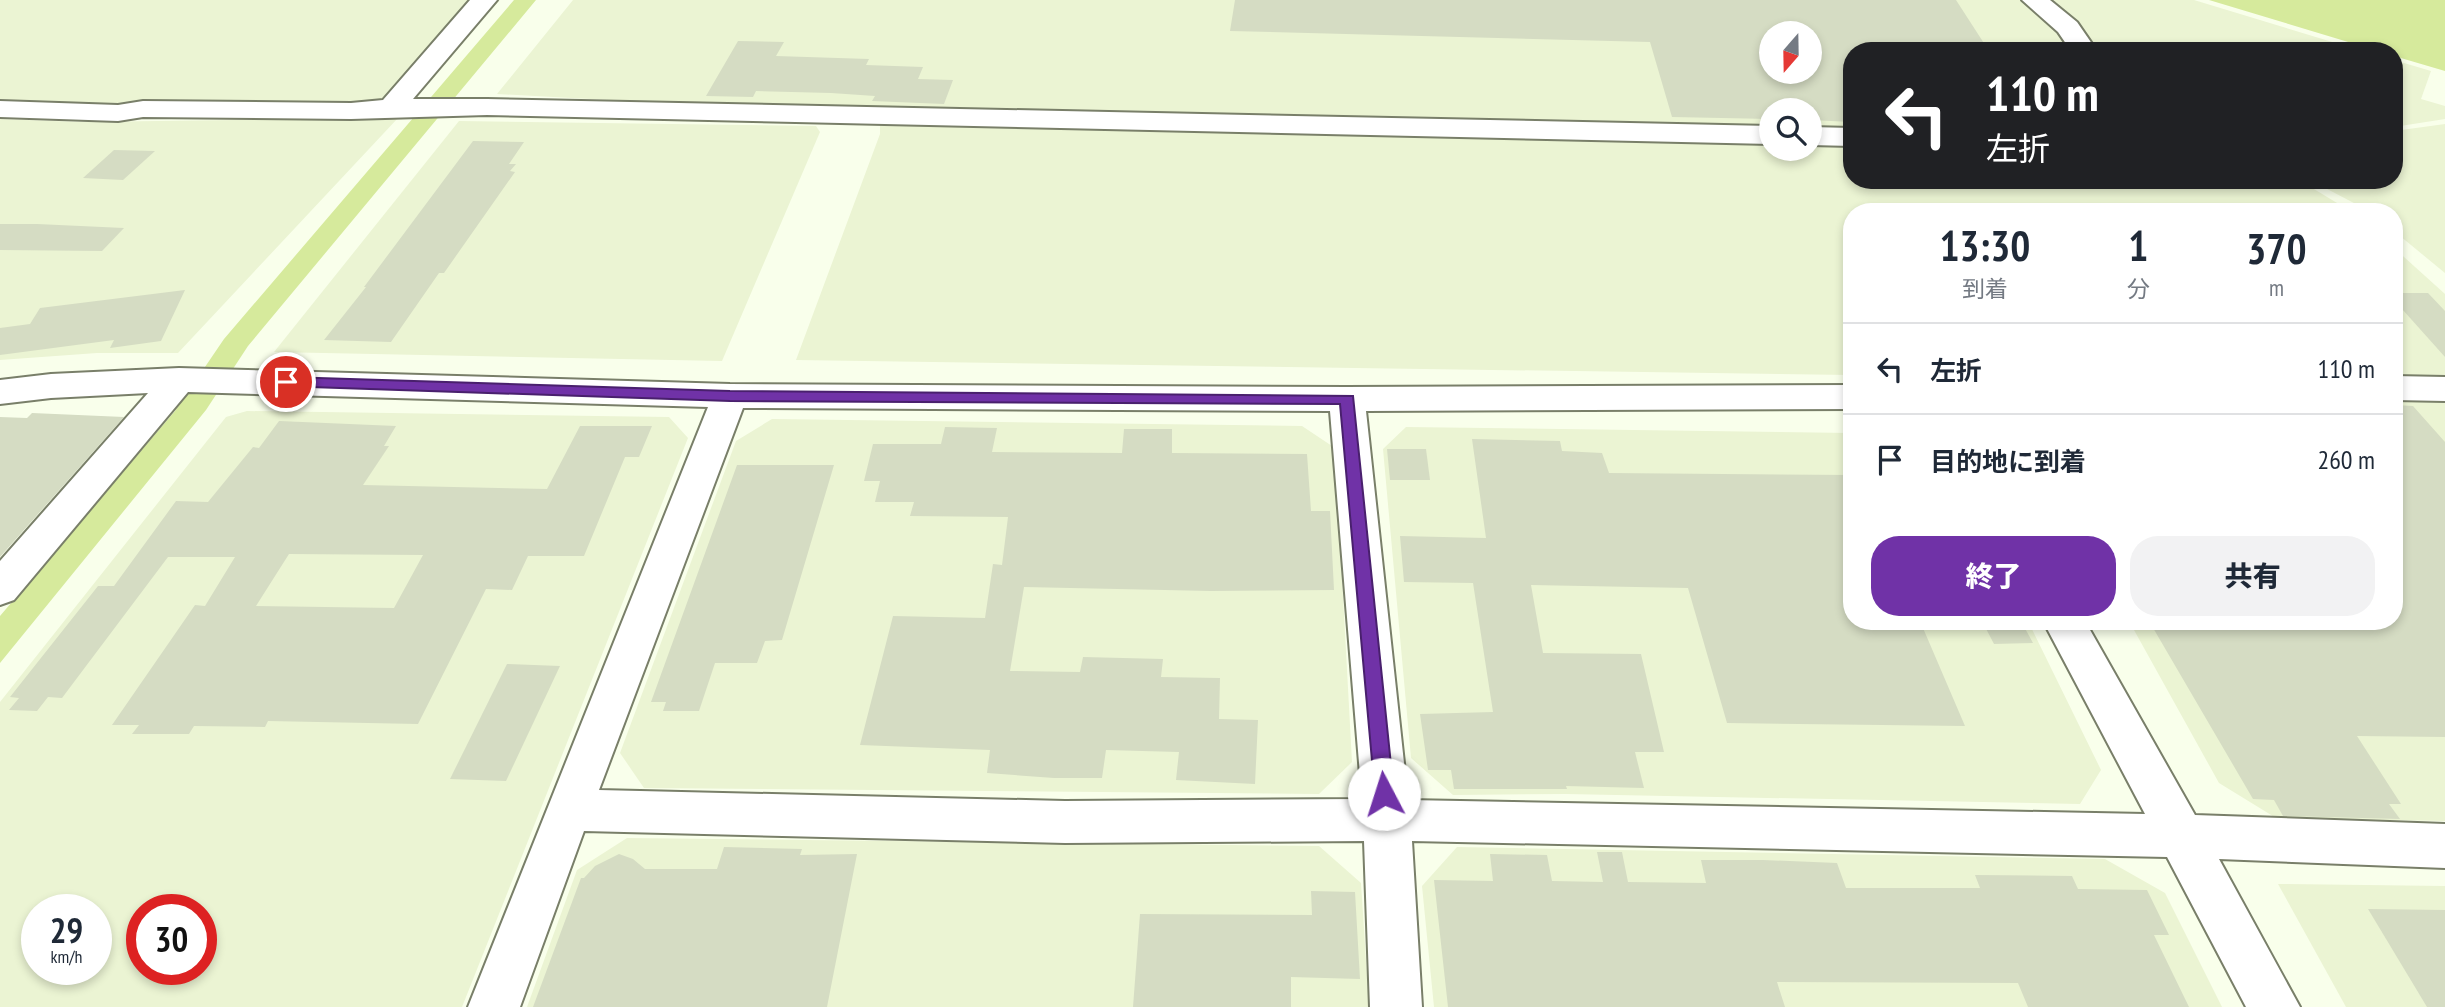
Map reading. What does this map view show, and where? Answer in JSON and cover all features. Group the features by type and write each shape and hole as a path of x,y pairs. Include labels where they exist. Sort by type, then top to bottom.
{"street":[{"path":"391,108 484,0"},
{"path":"2035,0 2068,27 2078,42"},
{"path":"0,109 118,113 143,109 351,111 487,107 1168,124 1759,135"},
{"path":"1822,136 1843,136"},
{"path":"0,589 186,380"},
{"path":"0,393 51,386 231,380 730,396 1347,399 1843,397"},
{"path":"2403,388 2445,388"},
{"path":"494,1007 730,396"},
{"path":"1347,399 1387,820 1396,1007"},
{"path":"2069,630 2274,1007"},
{"path":"568,810 1065,822 1387,820 2182,836 2445,846"}],"shaded area":[{"path":"0,0 500,0 423,86 357,106 155,101 129,105 0,102"},
{"path":"514,0 536,0 248,346 206,410 0,663 0,616 175,411 224,339"},
{"path":"573,0 2194,0 2332,42 1843,42 1843,189 2314,189 2337,203 1843,203 1843,375 796,360 880,134 880,111 754,108 497,94"},
{"path":"2209,0 2445,0 2445,71 2403,59 2403,42 2348,42"},
{"path":"2403,63 2431,71 2421,99 2445,106 2445,119 2403,126"},
{"path":"398,118 178,353 97,353 0,360 0,119 80,122"},
{"path":"459,121 816,126 820,132 722,361 274,352"},
{"path":"2445,124 2445,273 2403,238 2403,203 2354,203 2327,189 2403,189 2403,130"},
{"path":"2403,256 2445,294 2445,377 2403,377"},
{"path":"2403,402 2445,402 2445,821 2276,818 2219,783 2134,630 2403,630"},
{"path":"247,411 669,417 688,438 462,1007 0,1007 0,702 226,417"},
{"path":"772,419 1302,426 1335,448 1352,762 1319,794 644,788 620,753 736,441"},
{"path":"1406,427 1843,433 1843,630 2032,630 2101,770 2080,804 1566,794 1453,795 1411,758 1383,449"},
{"path":"627,838 1319,846 1361,883 1369,1007 527,1007 577,870"},
{"path":"1457,847 2105,859 2165,893 2222,1007 1434,1007 1422,886"},
{"path":"2278,884 2445,886 2445,1007 2346,1007"}],"building":[{"path":"1235,0 1956,0 1983,42 1843,42 1843,122 1822,121 1822,98 1759,98 1759,119 1672,117 1650,42 1230,31"},
{"path":"738,41 784,42 776,56 869,59 866,65 923,67 918,79 953,80 944,104 872,101 875,96 831,93 756,91 753,97 706,96"},
{"path":"473,141 524,142 509,164 516,164 510,171 515,172 444,273 439,273 391,342 324,340 366,287"},
{"path":"114,150 155,151 123,180 83,178"},
{"path":"0,224 124,228 102,251 0,250"},
{"path":"185,290 161,341 110,348 114,340 0,355 0,328 30,324 40,308"},
{"path":"2403,293 2428,293 2445,311 2445,357 2403,310"},
{"path":"2403,405 2413,406 2445,442 2445,737 2357,736 2401,804 2389,804 2400,819 2283,816 2274,800 2253,799 2154,630 2403,630"},
{"path":"32,413 124,417 0,557 0,417 27,418"},
{"path":"279,421 396,426 384,446 389,446 363,485 547,489 580,426 652,426 639,457 625,457 584,556 528,556 512,590 486,589 418,724 268,721 265,727 194,726 189,734 132,734 139,725 112,725 195,605 205,606 235,557 168,557 62,698 48,697 37,711 9,710 19,698 10,697 98,586 114,586 176,501 208,502 253,447 259,448","holes":["289,554 423,555 394,608 256,606"]},
{"path":"945,427 997,428 992,452 1122,453 1124,429 1172,429 1172,453 1307,454 1311,511 1330,511 1334,590 1211,591 1024,587 1010,671 1080,672 1083,657 1163,659 1161,677 1220,678 1219,719 1258,720 1255,784 1176,780 1179,752 1106,750 1102,778 1054,778 987,773 990,750 860,745 893,616 985,618 993,564 1002,565 1008,517 910,516 914,502 875,502 880,481 864,481 873,444 941,444"},
{"path":"1472,439 1560,441 1562,451 1602,453 1609,473 1843,475 1843,630 1924,630 1965,726 1727,723 1688,588 1531,585 1543,653 1641,654 1664,752 1635,752 1644,788 1566,786 1567,789 1454,789 1451,770 1428,770 1420,714 1493,712 1473,583 1404,582 1400,536 1486,538"},
{"path":"1387,449 1426,449 1430,480 1390,480"},
{"path":"737,465 834,465 782,640 765,641 757,663 715,663 699,711 663,711 666,702 651,702"},
{"path":"1987,630 2026,630 2033,643 1994,644"},
{"path":"507,664 560,666 506,781 450,779"},
{"path":"724,847 802,849 800,855 857,854 827,1007 533,1007 581,878 595,866 619,854 633,859 645,869 717,869"},
{"path":"1597,852 1622,852 1628,882 1706,883 1701,860 1763,860 1837,863 1846,888 1980,888 1975,875 2072,876 2078,889 2147,890 2169,935 2154,935 2189,1007 2028,1007 2018,983 1777,982 1785,1007 1448,1007 1434,880 1493,881 1490,854 1547,855 1552,881 1603,882"},
{"path":"1311,891 1355,892 1360,979 1291,977 1291,1007 1133,1007 1140,914 1312,915"},
{"path":"2368,909 2445,910 2445,1007 2427,1007"}],"route":[{"path":"286,382 730,396 1347,399 1384,794"}]}
